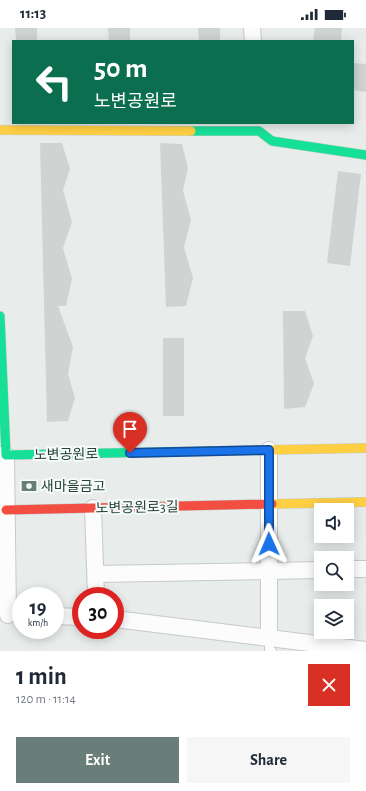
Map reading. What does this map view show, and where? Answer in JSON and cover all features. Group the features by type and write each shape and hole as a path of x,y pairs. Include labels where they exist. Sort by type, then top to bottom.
{"street":[{"path":"252,28 253,40"},
{"path":"0,130 259,127 272,141 366,154"},
{"path":"0,316 3,455 10,616"},
{"name":"노변공원로","path":"3,455 366,448"},
{"path":"269,450 268,504 270,644"},
{"name":"노변공원로3길","path":"6,510 366,502"},
{"path":"93,508 96,587"},
{"path":"354,569 366,569"},
{"path":"96,574 314,570"},
{"path":"124,620 270,644 366,650"}],"building":[{"path":"15,28 37,28 37,40 16,40"},
{"path":"108,28 130,28 130,40 109,40"},
{"path":"198,28 220,28 220,40 199,40"},
{"path":"315,28 342,28 341,40 313,40"},
{"path":"354,63 366,64 366,92 354,90"},
{"path":"40,143 62,143 70,169 63,190 72,222 63,248 72,279 66,306 58,306 73,347 68,374 75,398 68,421 47,422"},
{"path":"160,143 182,144 188,168 183,190 191,220 184,247 193,278 186,306 166,307"},
{"path":"338,171 361,174 350,266 327,263"},
{"path":"283,311 305,311 313,336 305,358 314,384 305,407 284,409"},
{"path":"163,338 184,338 184,416 163,416"}],"traffic: fast":[{"path":"191,131 259,131 272,141 366,155"},
{"path":"0,316 6,455 217,451"}],"traffic: slow":[{"path":"0,130 191,131"},
{"path":"217,451 366,448"},
{"path":"272,504 366,502"}],"traffic: jam":[{"path":"6,510 272,504"}],"place":[{"name":"새마을금고","path":"29,486"}],"route":[{"path":"130,453 269,450 269,544"}]}
